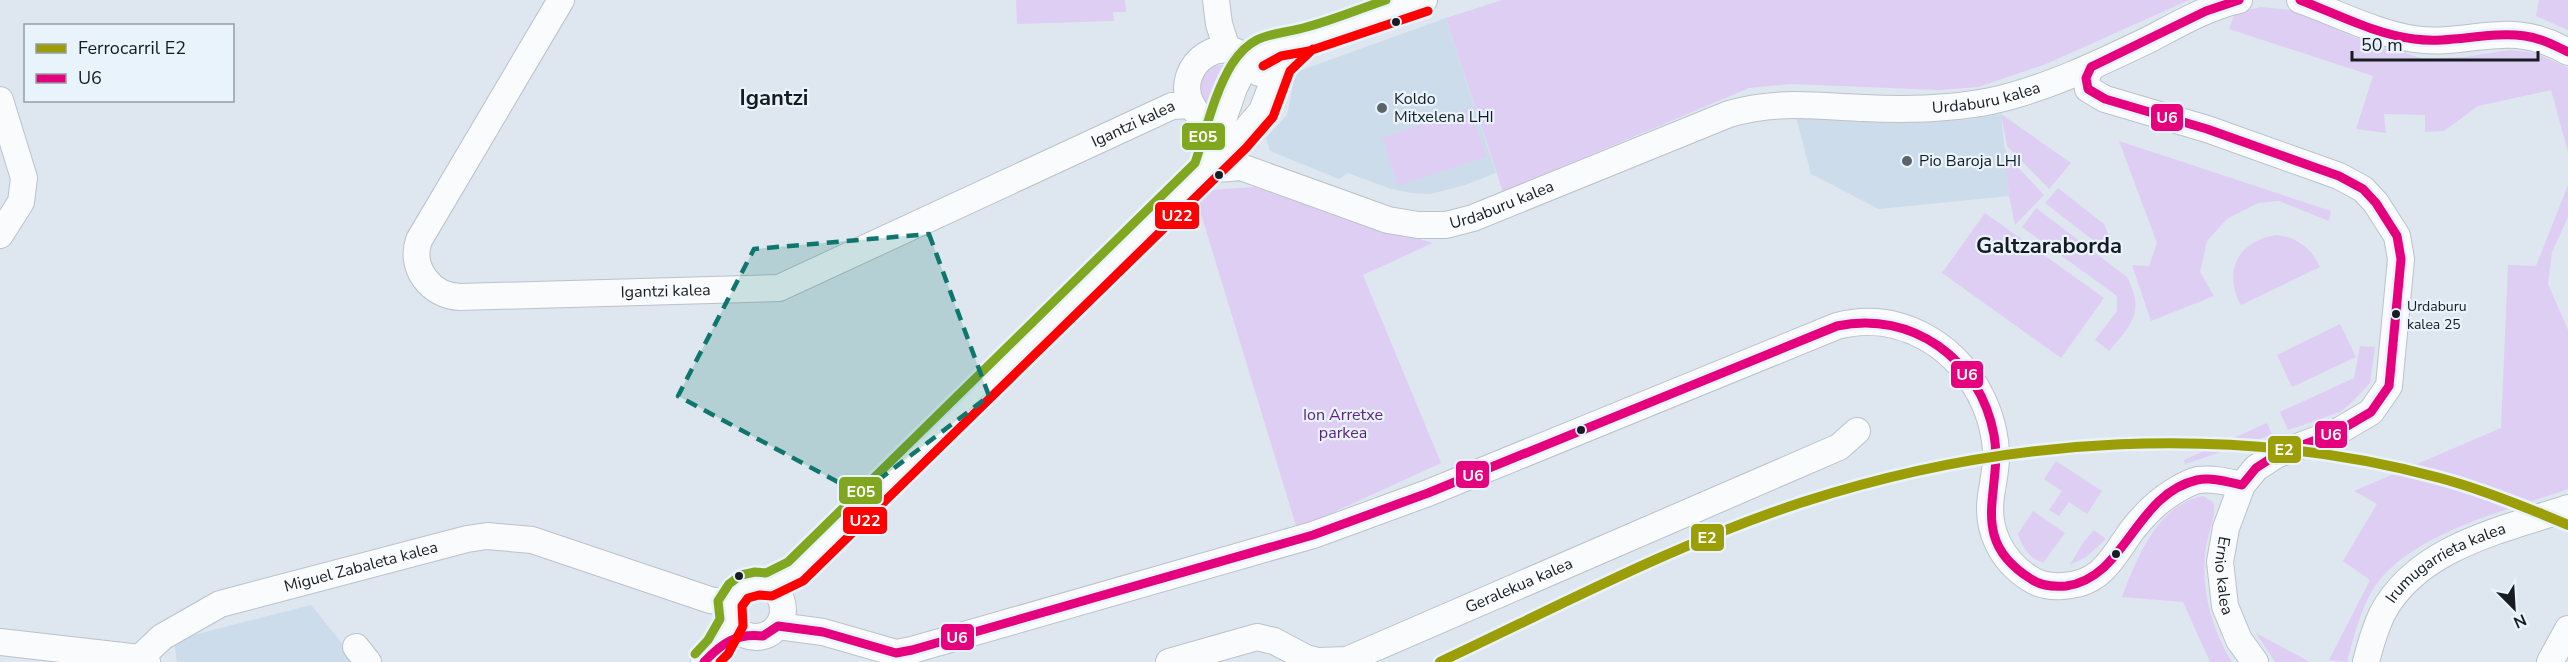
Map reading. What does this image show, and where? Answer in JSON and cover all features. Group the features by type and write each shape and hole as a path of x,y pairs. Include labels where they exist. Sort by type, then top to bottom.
{"street":[{"name":"Igantzi kalea","path":"561,0 419,240 416,258 420,270 429,285 438,292 460,297 779,288 1172,106 1191,105"},
{"path":"1216,0 1219,24 1227,49"},
{"path":"1230,148 1234,88 1251,61 1260,52 1277,44 1305,40 1424,0"},
{"name":"Urdaburu kalea","path":"1204,170 1230,148 1388,220 1418,225 1446,225 1473,218 1729,114 1753,107 1777,104 1868,108 1963,105 1992,100 2037,88 2091,67 2206,11 2240,0"},
{"path":"2300,0 2386,32 2415,39 2446,39 2497,33 2530,36 2553,43 2568,52"},
{"path":"736,619 763,636 795,572 1204,170 1230,148 1262,111 1280,64 1305,40"},
{"path":"1230,148 1191,105 1188,89 1193,70 1199,60 1208,53 1227,49 1239,51 1251,61 1269,95"},
{"path":"711,654 736,619 741,588 759,583 778,604 824,632 913,656 1323,531 1428,493 1837,326 1856,321 1891,322 1910,329 1947,352 1961,365 1972,381 1987,413 1995,442 1995,477 1990,523 1998,544 2011,564 2031,580 2043,585 2070,586 2086,581 2100,573 2113,560 2146,513 2183,485 2197,480 2220,480 2242,485 2256,468 2276,455 2337,432 2371,412 2389,386 2402,259 2397,236 2376,203 2362,189 2339,176 2207,129 2105,99 2088,88 2086,78 2091,67"},
{"path":"0,100 24,178 21,202 0,235"},
{"name":"Geralekua kalea","path":"1169,662 1257,637 1275,641 1318,662 1347,660 1839,447 1857,431"},
{"name":"Ernio kalea","path":"2242,485 2226,528 2220,562 2225,606 2239,640 2255,662"},
{"name":"Irumugarrieta kalea","path":"2366,662 2382,614 2400,587 2421,569 2447,552 2476,539 2568,508"},
{"name":"Miguel Zabaleta kalea","path":"0,642 144,660 162,637 220,604 467,538 488,536 532,540 710,600 736,619"},
{"path":"2550,662 2568,629"}],"highlighted area":[{"path":"929,234 989,396 860,494 678,396 754,249"}],"shaded area":[{"name":"Koldo Mitxelena LHI","path":"1446,18 1496,173 1465,185 1430,194 1412,193 1391,189 1348,173 1339,179 1270,151 1266,138 1287,115 1294,79 1299,71"},
{"name":"Pio Baroja LHI","path":"2001,114 2009,196 1879,209 1811,174 1796,117 1897,123 1965,120"},
{"path":"311,605 357,662 177,662 174,640"}],"green space":[{"path":"1016,0 1125,0 1126,12 1113,12 1114,21 1017,24"},
{"path":"1502,0 2189,0 2046,64 1978,87 1940,90 1791,84 1749,88 1503,192 1446,18"},
{"path":"2539,0 2568,0 2568,30 2536,16"},
{"path":"2261,7 2291,10 2353,37 2424,59 2464,57 2510,50 2536,53 2568,68 2568,152 2551,90 2478,106 2444,131 2425,132 2425,115 2384,114 2386,133 2356,129 2373,76 2229,29 2235,13"},
{"path":"1224,65 1209,105 1201,92 1202,79 1210,69"},
{"path":"1470,108 1486,157 1398,186 1382,138"},
{"path":"2001,114 2071,163 2049,189 2007,146"},
{"path":"2119,141 2331,211 2329,221 2279,201 2258,203 2227,219 2207,241 2200,272 2214,296 2151,321 2132,265 2149,266 2157,243"},
{"path":"2004,148 2014,163 2044,195 2015,225 2009,196"},
{"path":"2568,185 2568,217 2552,252 2548,284 2568,330 2568,489 2469,523 2421,546 2400,560 2382,577 2369,596 2347,662 2329,660 2370,580 2343,561 2377,504 2354,491 2501,428 2508,265 2536,266"},
{"name":"Ion Arretxe parkea","path":"1254,187 1433,243 1363,275 1441,463 1297,529 1194,191"},
{"path":"2058,188 2104,224 2115,251 2112,255 2045,203"},
{"path":"2036,208 2127,277 2135,300 2135,309 2130,325 2109,351 2095,340 2117,311 2117,296 2022,227"},
{"path":"1985,213 2104,298 2061,358 1942,273"},
{"path":"2277,235 2303,245 2320,267 2241,305 2233,280 2238,259 2253,243"},
{"path":"2340,324 2356,357 2292,387 2277,355"},
{"path":"2360,346 2375,347 2370,383 2340,412 2288,430 2280,412 2354,378"},
{"path":"2267,423 2272,435 2185,464 2184,460"},
{"path":"2056,461 2102,491 2087,514 2069,502 2059,516 2049,510 2062,491 2044,479"},
{"path":"2203,496 2213,502 2214,507 2206,547 2206,592 2218,635 2232,662 2210,662 2183,602 2122,597 2142,550 2161,522 2187,501"},
{"path":"2033,511 2065,533 2043,563 2027,552 2018,534"},
{"path":"2094,530 2106,539 2086,557 2070,565 2082,544"},
{"path":"2256,633 2310,662 2275,662"}],"rail line":[{"name":"E2","path":"1440,662 1619,576 1756,518 1880,480 1959,463 2039,451 2120,444 2201,444 2282,449 2362,460 2473,488 2568,525"}],"transit line":[{"name":"E05","path":"695,654 708,640 720,619 718,601 729,584 741,575 755,572 766,573 788,562 1195,163 1220,87 1232,64 1248,46 1264,37 1313,25 1386,0"},
{"name":"U6","path":"704,662 730,641 745,636 763,636 778,626 823,632 896,653 912,650 1313,535 1428,493 1837,326 1865,323 1891,326 1916,333 1938,346 1958,363 1974,384 1986,408 1994,435 1996,455 1991,512 1993,530 1999,547 2011,563 2031,579 2043,585 2066,586 2086,580 2103,568 2159,501 2176,488 2203,479 2242,485 2256,468 2276,455 2337,432 2371,412 2389,386 2401,259 2397,236 2376,203 2363,189 2339,176 2207,129 2105,99 2088,89 2086,78 2091,67 2206,11 2239,0"},
{"name":"U6","path":"2300,0 2370,28 2414,39 2525,36 2542,40 2568,52"},
{"name":"U22","path":"1263,66 1281,56 1309,51 1428,11"},
{"name":"U22","path":"720,662 728,654 743,626 742,606 748,598 759,595 772,596 803,581 1246,148 1273,117 1290,71 1313,49"}],"place":[{"name":"Koldo Mitxelena LHI","path":"1382,108"},
{"name":"Pio Baroja LHI","path":"1907,161"},
{"name":"Urdaburu kalea 25","path":"2396,314"}],"district":[{"name":"Igantzi","path":"774,98"},
{"name":"Galtzaraborda","path":"2049,246"}]}
